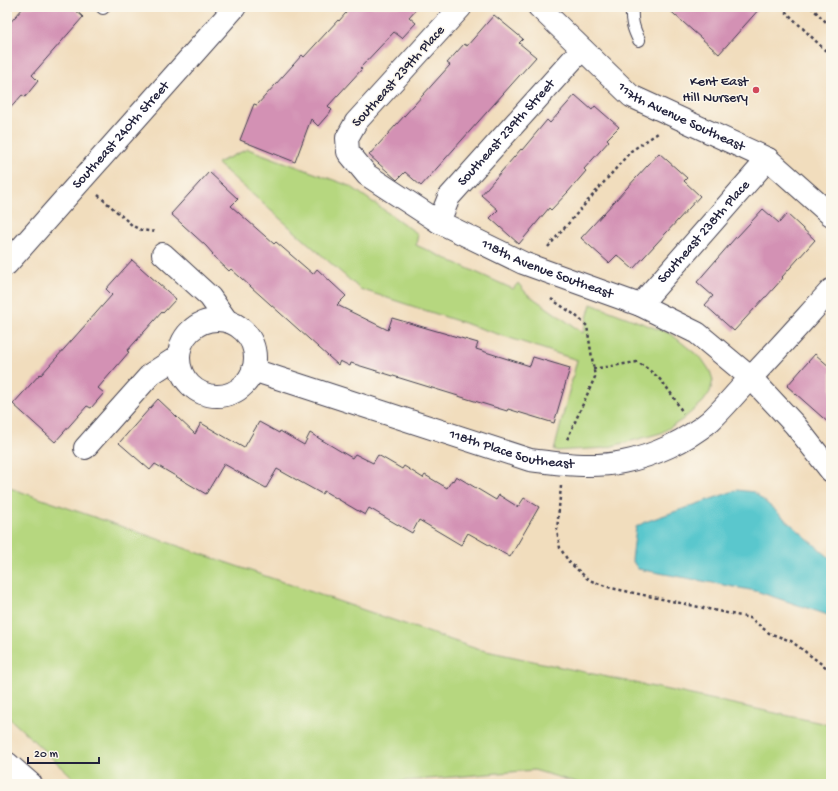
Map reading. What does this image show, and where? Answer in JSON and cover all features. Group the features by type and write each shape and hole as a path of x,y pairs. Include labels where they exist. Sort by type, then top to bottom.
{"street":[{"name":"Southeast 240th Street","path":"7,264 235,7"},
{"name":"Southeast 239th Place","path":"348,152 347,138 356,122 461,7"},
{"name":"117th Avenue Southeast","path":"539,7 631,96 768,159 831,216"},
{"name":"Southeast 239th Street","path":"439,222 449,197 582,49"},
{"name":"118th Avenue Southeast","path":"348,152 367,176 439,222 523,263 640,305 697,333 751,378 795,425 831,471"},
{"name":"Southeast 238th Place","path":"640,305 768,159"},
{"path":"163,254 210,297 227,321"},
{"name":"118th Place Southeast","path":"254,370 530,460 562,464 595,465 622,462 651,455 678,443 710,421 828,300"},
{"path":"215,320 227,321 238,326 248,335 254,346 256,358 254,370 248,382 239,390 228,395 216,397 204,394 193,388 186,380 180,368 179,356 187,336 195,328 204,322 215,320"},
{"path":"85,448 151,374 179,356"},
{"path":"7,763 31,784"}],"lane":[{"path":"632,7 633,29 639,40"}],"path":[{"path":"781,7 831,56"},
{"path":"811,7 831,27"},
{"path":"81,180 133,226 141,230 158,232"},
{"path":"594,369 637,362 651,370 665,384 694,432"},
{"path":"562,464 557,530 560,548 569,562 589,580 611,588 750,618 769,633 791,641 831,671"}],"green space":[{"path":"248,149 350,186 418,234 416,245 513,289 518,283 526,293 583,333 591,304 671,334 702,359 710,371 713,380 710,392 703,402 682,420 661,433 605,448 554,451 577,360 360,289 217,163"},
{"path":"7,487 477,649 831,725 831,784 582,784 534,770 370,784 80,784 7,716"}],"water":[{"path":"737,490 754,492 831,559 831,616 756,591 638,569 632,560 636,527 645,522"}],"building":[{"path":"24,7 72,7 83,17 32,75 38,81 25,97 22,95 7,112 7,26"},
{"path":"351,7 418,7 409,17 416,23 402,38 394,32 360,68 362,69 328,106 332,110 318,126 311,119 295,162 240,140 254,104 257,105 302,55 304,57"},
{"path":"666,7 761,7 719,54"},
{"path":"494,15 523,39 519,43 536,57 421,186 405,172 397,180 369,155 450,65 447,63 464,44 467,46"},
{"path":"575,95 592,110 595,106 619,127 607,139 609,141 584,169 586,171 551,210 549,208 519,244 490,218 498,210 481,195 547,120 550,123"},
{"path":"659,153 687,178 684,181 700,196 633,269 617,255 609,263 581,238"},
{"path":"209,172 238,199 231,206 274,244 276,242 313,274 317,269 346,296 337,305 388,330 392,318 478,343 476,349 530,366 533,357 570,368 554,423 508,409 507,411 351,363 350,366 340,361 338,365 231,269 229,271 212,255 213,254 206,246 171,214"},
{"path":"763,209 779,223 787,214 815,240 782,277 783,278 734,331 705,305 713,296 697,282 736,237"},
{"path":"132,260 176,299 163,313 162,312 127,351 129,352 98,388 104,393 91,408 87,406 55,442 13,404 40,374 41,375 112,295 106,289"},
{"path":"815,354 831,368 831,425 787,386"},
{"path":"158,399 195,434 201,423 244,448 259,422 279,433 280,431 304,445 310,433 352,458 355,454 373,463 378,455 402,469 404,466 423,478 425,475 447,488 456,476 496,500 499,495 518,507 524,498 539,507 510,557 468,533 461,545 419,520 412,533 369,508 365,515 324,491 322,494 277,469 266,488 224,464 206,494 155,464 150,470 119,443"}],"place":[{"name":"Kent East Hill Nursery","path":"756,90"}]}
